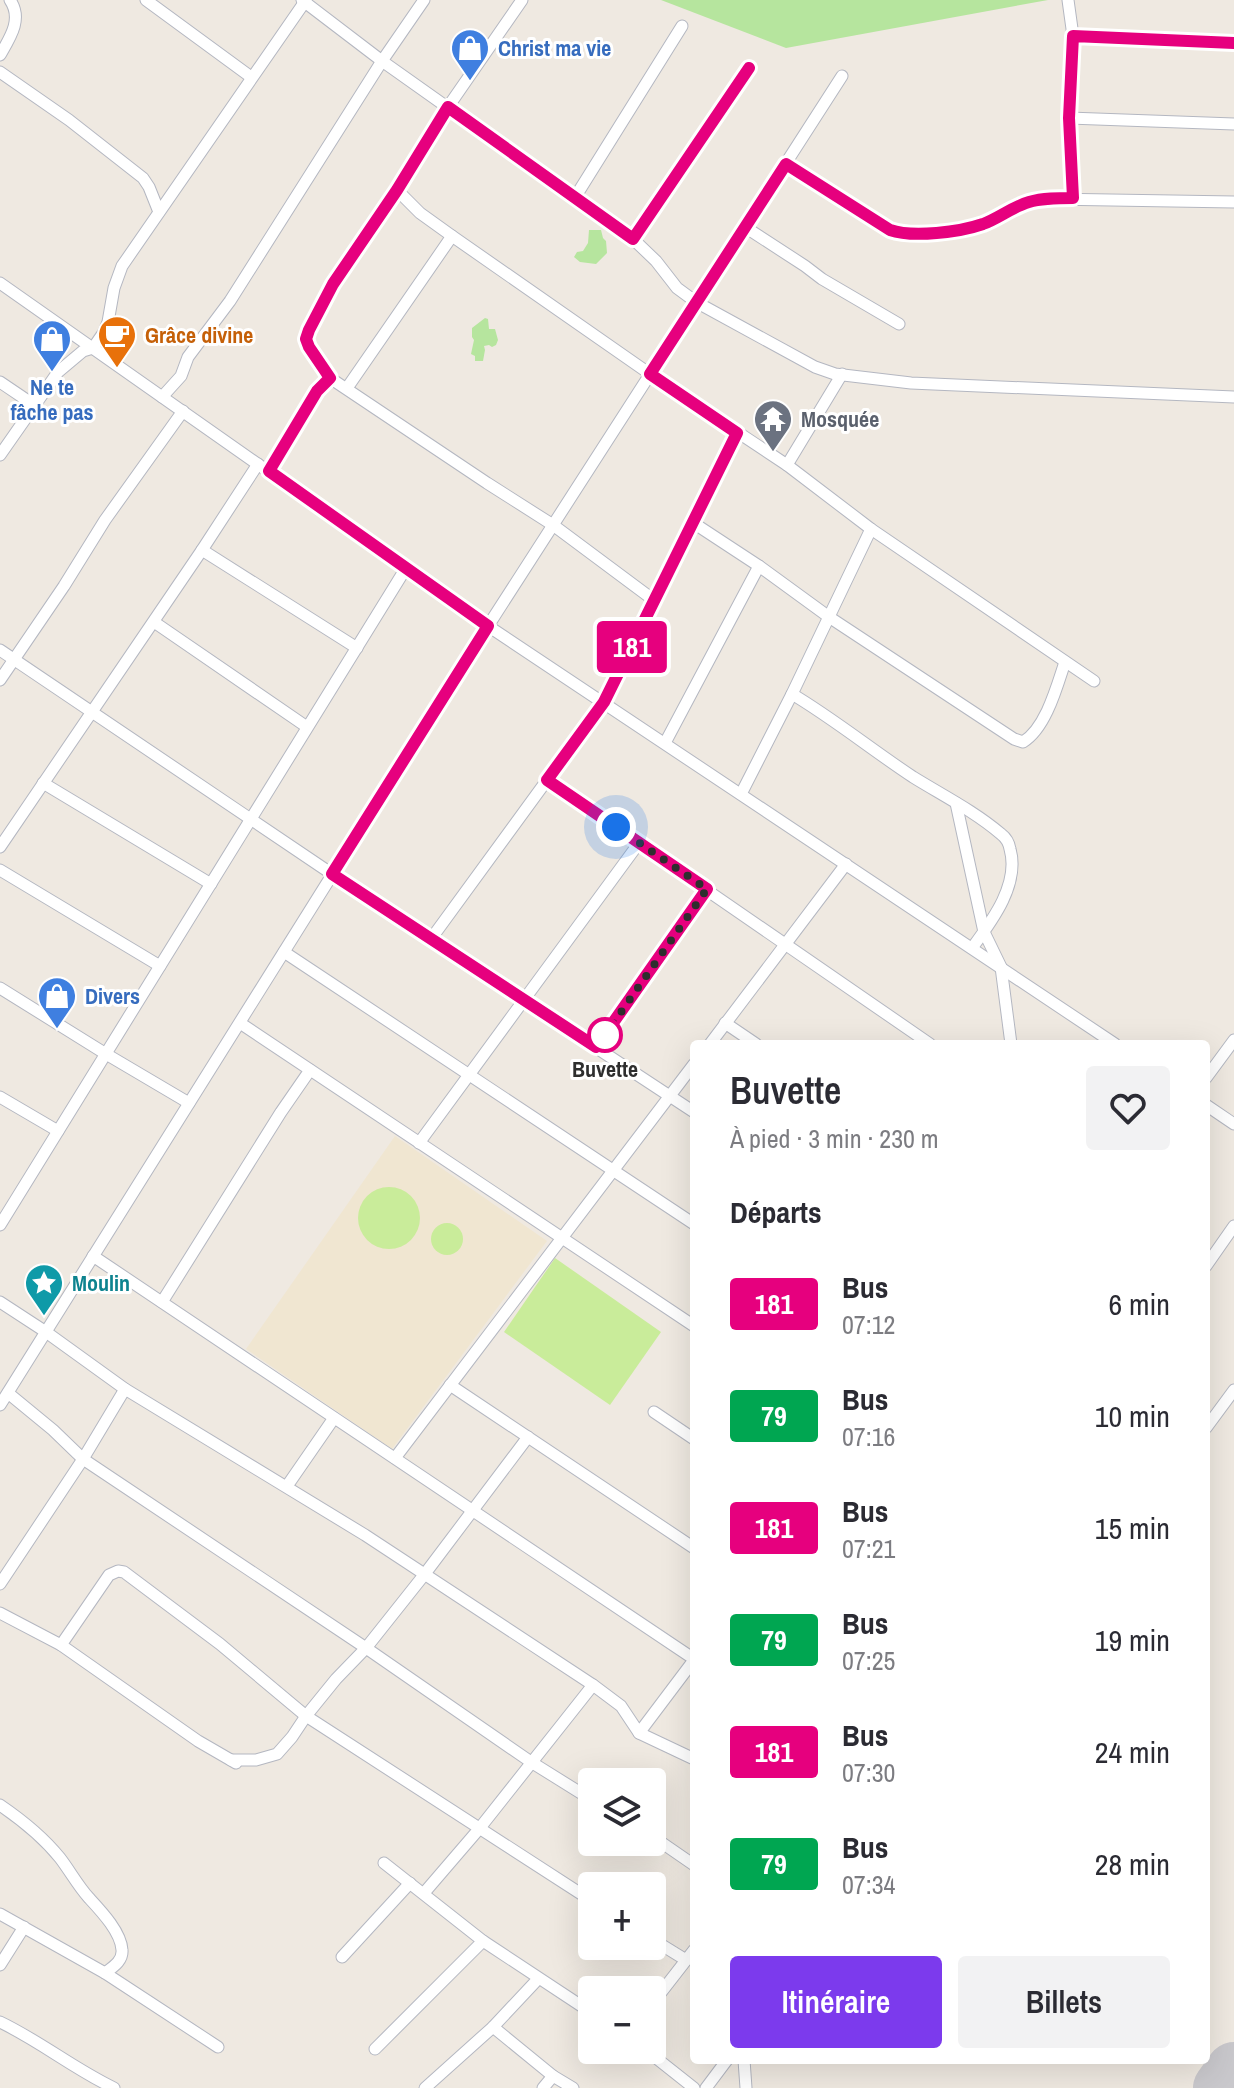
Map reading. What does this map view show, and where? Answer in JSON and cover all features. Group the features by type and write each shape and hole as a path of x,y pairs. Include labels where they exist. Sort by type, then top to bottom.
{"street":[{"path":"0,55 14,32 16,19 10,0"},
{"path":"146,0 251,77"},
{"path":"162,397 181,376 188,357 230,301 424,0"},
{"path":"522,0 333,284 306,339 330,378 553,525 655,601"},
{"path":"1068,0 1073,36 1069,118 1073,198"},
{"path":"1,453 58,372 83,351 93,348 104,332 122,266 304,1 382,61 633,239 656,261 677,288 696,302 815,367 842,374 911,383 1234,397"},
{"path":"574,199 682,26"},
{"path":"1073,36 1234,43"},
{"path":"633,239 749,68"},
{"path":"0,72 69,120 143,178 159,212"},
{"path":"0,1405 488,626 842,76"},
{"path":"1069,118 1234,124"},
{"path":"786,164 900,234 928,234 982,224 1016,206 1033,201 1073,198 1234,202"},
{"path":"397,190 420,213 452,236 787,465 871,529 1094,681"},
{"path":"745,227 822,279 899,324"},
{"path":"347,388 452,236"},
{"path":"0,283 488,626 1109,1040"},
{"path":"787,465 842,374"},
{"path":"269,471 317,391 330,378"},
{"path":"0,382 34,405"},
{"path":"0,680 105,520 183,411"},
{"path":"431,939 604,702 737,433"},
{"path":"0,847 258,464"},
{"path":"692,522 1014,739 1023,742 1031,737 1043,718 1065,662"},
{"path":"741,794 871,529"},
{"path":"202,550 357,648"},
{"path":"665,743 759,566"},
{"path":"0,1225 406,568"},
{"path":"154,622 307,727"},
{"path":"0,650 332,874 690,1109"},
{"path":"792,694 1004,836 1010,847 1013,866 1007,890 972,948"},
{"path":"547,780 924,1040"},
{"path":"43,783 211,884"},
{"path":"956,803 984,932 1001,967 1010,1040"},
{"path":"419,1143 639,843"},
{"path":"713,1040 846,864"},
{"path":"0,870 160,966"},
{"path":"596,1047 707,889"},
{"path":"284,952 690,1221"},
{"path":"0,988 189,1103"},
{"path":"240,1023 690,1323"},
{"path":"725,1023 750,1040"},
{"path":"1210,1073 1234,1040"},
{"path":"395,1458 690,1069"},
{"path":"162,1302 310,1070"},
{"path":"0,1097 58,1131"},
{"path":"1210,1108 1234,1124"},
{"path":"0,1199 12,1206"},
{"path":"1210,1260 1234,1226"},
{"path":"93,1256 690,1657"},
{"path":"0,1302 125,1389 287,1486 593,1685 621,1706 639,1733 690,1757"},
{"path":"450,1385 690,1545"},
{"path":"0,1584 83,1459 125,1389"},
{"path":"1210,1423 1234,1390"},
{"path":"8,1393 83,1459 578,1791"},
{"path":"654,1412 690,1436"},
{"path":"287,1486 334,1418"},
{"path":"231,1760 256,1760 277,1754 424,1575 528,1437"},
{"path":"61,1645 109,1575 124,1572 220,1644 306,1716 578,1892"},
{"path":"0,1613 61,1645 198,1741 243,1768"},
{"path":"639,1733 690,1665"},
{"path":"424,1893 593,1685"},
{"path":"0,1805 21,1819 59,1857 104,1913 122,1949 117,1964 105,1973"},
{"path":"666,1846 690,1862"},
{"path":"384,1863 483,1941 578,2004"},
{"path":"342,1957 410,1883"},
{"path":"0,1914 105,1973 218,2047"},
{"path":"0,1965 24,1927"},
{"path":"375,2049 483,1941"},
{"path":"666,1945 690,1955 666,1986"},
{"path":"425,2088 493,2027 538,1979"},
{"path":"0,2022 16,2030 88,2082 114,2088"},
{"path":"493,2027 553,2076 573,2088"},
{"path":"664,2064 694,2088"},
{"path":"706,2088 724,2064"},
{"path":"744,2064 746,2088"},
{"path":"543,2088 553,2076"}],"shaded area":[{"path":"395,1136 547,1241 392,1449 246,1349"}],"green space":[{"path":"661,0 1048,0 786,48"},
{"path":"589,230 601,230 606,241 607,253 596,264 580,262 574,257 588,243"},
{"path":"488,319 489,329 495,329 498,340 492,347 484,346 483,361 475,361 475,356 471,354 474,340 472,328"},
{"path":"383,1187 395,1187 411,1196 418,1206 418,1230 411,1240 395,1249 383,1249 363,1235 358,1224 358,1212 372,1192"},
{"path":"447,1223 458,1228 463,1239 458,1250 447,1255 436,1250 431,1239 436,1228"},
{"path":"555,1258 661,1332 610,1405 504,1332"}],"runway":[{"path":"1221,2088 1234,2070"}],"bus line":[{"name":"181","path":"749,68 633,239 448,107 397,190 333,284 309,330 306,339 309,347 330,378 317,391 269,471 488,626 332,874 596,1047 707,889 547,780 604,702 737,433 650,374 786,164 900,234 928,234 982,224 1016,206 1033,201 1073,198 1069,118 1073,36 1234,43"}],"place":[{"name":"Christ ma vie","path":"470,82"},
{"name":"Grâce divine","path":"117,369"},
{"name":"Ne te fâche pas","path":"52,373"},
{"name":"Mosquée","path":"773,453"},
{"name":"Divers","path":"57,1030"},
{"name":"Buvette","path":"605,1035"},
{"name":"Moulin","path":"44,1317"}],"route":[{"path":"605,1035 707,889 616,827"}]}
